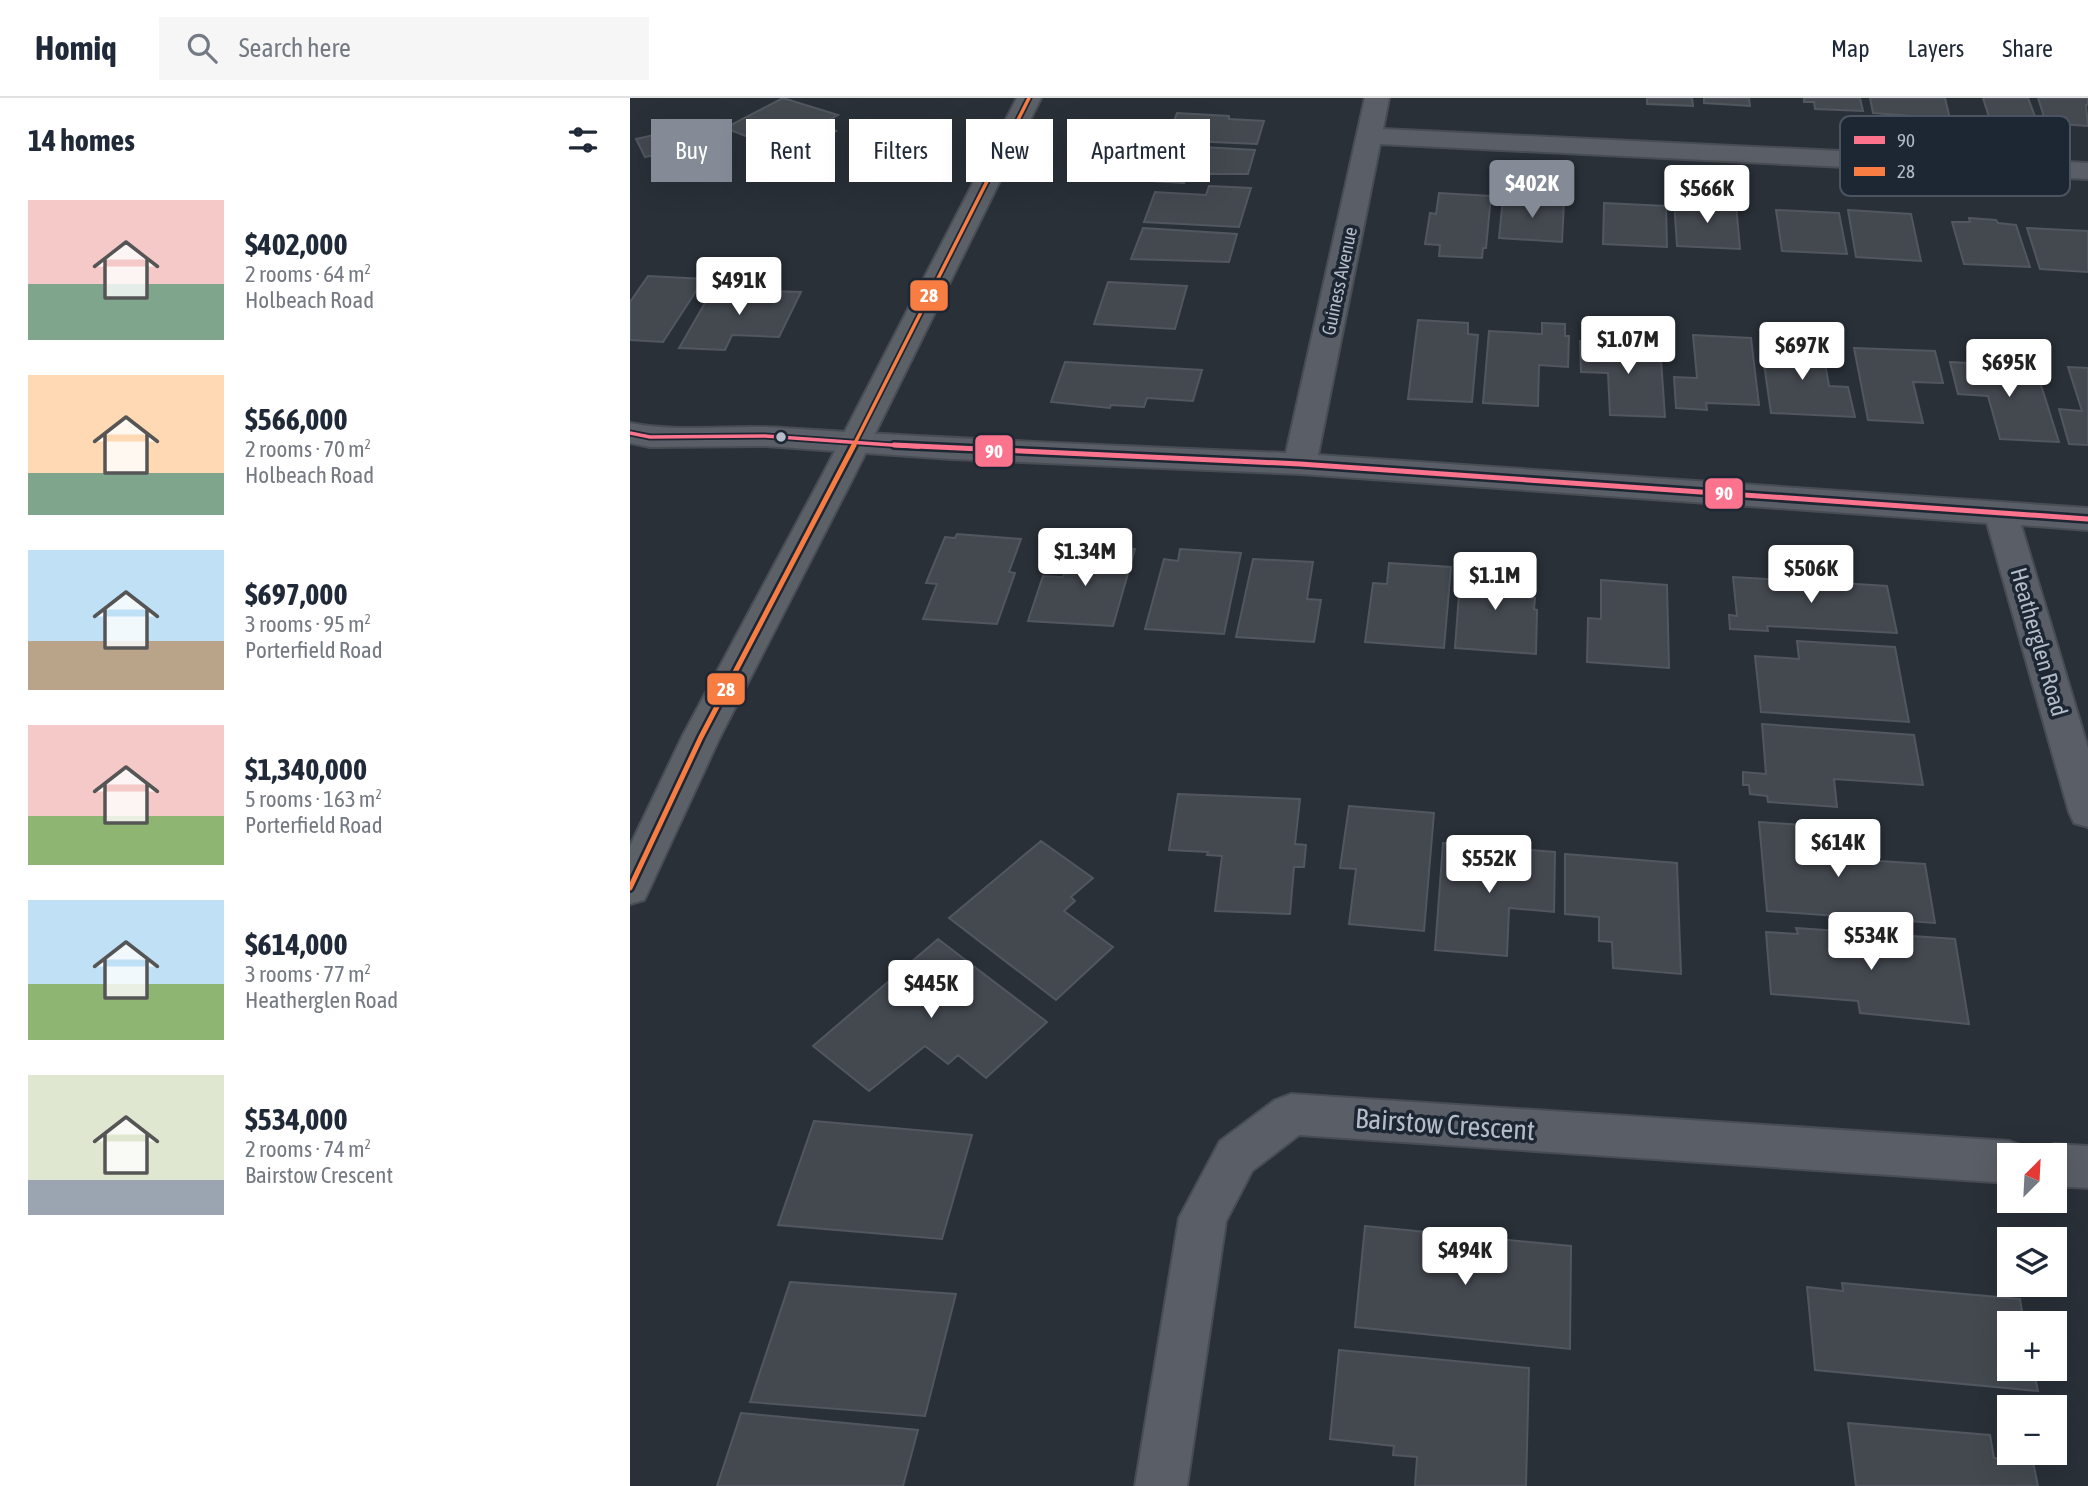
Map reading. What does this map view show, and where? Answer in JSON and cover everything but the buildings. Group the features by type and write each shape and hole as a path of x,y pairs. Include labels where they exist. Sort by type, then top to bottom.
{"main road":[{"path":"630,888 701,737 1030,98"}],"street":[{"name":"Guiness Avenue","path":"1300,464 1377,98"},
{"path":"1370,136 1840,159"},
{"path":"2070,170 2088,171"},
{"path":"630,433 650,437 765,436 854,443 1300,464 2088,519"},
{"name":"Heatherglen Road","path":"2001,514 2088,812"},
{"name":"Bairstow Crescent","path":"1161,1486 1203,1218 1236,1156 1291,1114 1997,1161"},
{"path":"2067,1166 2088,1167"}],"transit line":[{"name":"28","path":"630,888 701,737 839,474 1029,98"},
{"name":"90","path":"630,433 650,437 765,436 952,449 1300,464 2088,519"}]}
